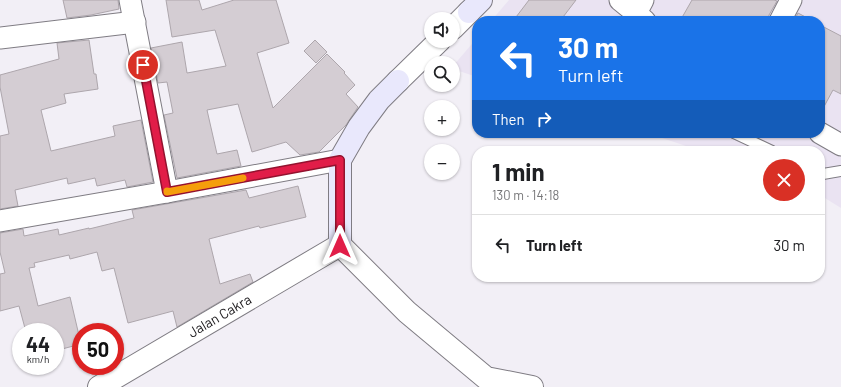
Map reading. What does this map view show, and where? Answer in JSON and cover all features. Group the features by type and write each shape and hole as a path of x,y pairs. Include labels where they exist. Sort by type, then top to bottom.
{"main road":[{"path":"340,246 340,160 359,127 379,100 398,81"}],"street":[{"path":"130,0 167,192"},
{"path":"620,0 641,14"},
{"path":"783,16 791,0"},
{"path":"460,21 475,6"},
{"path":"0,38 135,22"},
{"path":"398,81 432,48"},
{"path":"825,136 841,145"},
{"path":"0,221 340,160"},
{"path":"340,246 407,312 486,378 532,387"},
{"name":"Jalan Cakra","path":"99,387 340,246"}],"lane":[{"path":"745,138 761,146"},
{"path":"825,174 841,171"}],"shaded area":[{"path":"509,0 841,0 841,208 825,198 825,146 686,146 662,138 825,138 825,16 495,16"},
{"path":"472,44 472,75 460,71 460,58"}],"building":[{"path":"63,0 118,0 119,9 67,18"},
{"path":"166,0 199,0 202,10 234,0 276,0 289,43 257,53 273,108 327,54 345,72 344,73 355,85 346,94 358,107 346,125 319,152 300,155 286,142 252,152 238,104 207,110 217,154 237,150 241,166 177,178 164,115 173,113 167,82 158,83 151,48 182,42 187,73 226,66 215,30 172,37"},
{"path":"529,0 576,0 564,16 517,16"},
{"path":"692,0 777,1 769,16 683,16"},
{"path":"798,13 804,16 796,16"},
{"path":"825,28 841,36 841,94 833,90 825,105"},
{"path":"89,40 94,74 96,74 98,89 64,94 66,103 41,110 51,151 115,136 113,126 141,120 153,182 127,187 125,180 97,186 95,178 68,184 67,178 15,190 18,206 0,209 0,136 9,134 0,87 0,75 59,59 57,43"},
{"path":"315,40 327,52 316,63 304,51"},
{"path":"298,186 306,217 260,228 259,226 209,239 220,284 250,274 253,282 177,327 173,311 128,323 114,268 102,271 97,252 70,259 69,255 34,263 35,267 29,268 38,306 70,297 76,323 72,323 72,346 64,348 64,323 24,323 19,306 0,311 0,274 5,273 0,252 0,233 23,229 24,236 58,229 59,235 134,218 132,210 246,190 249,198"}],"slow traffic":[{"path":"167,191 243,178"}],"route":[{"path":"143,65 167,192 340,160 340,246"}]}
